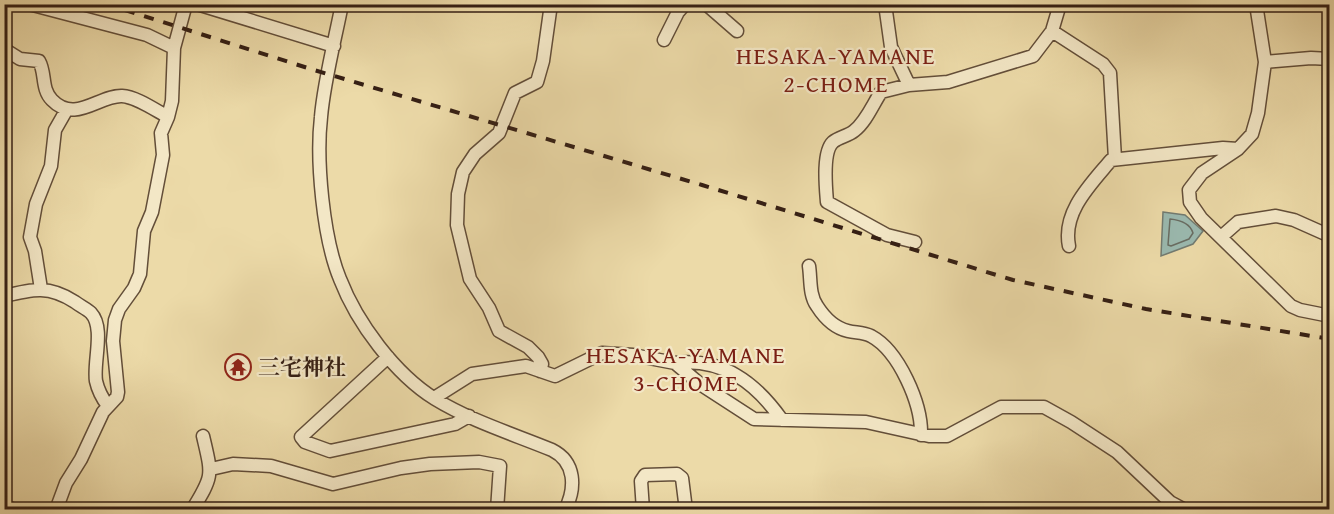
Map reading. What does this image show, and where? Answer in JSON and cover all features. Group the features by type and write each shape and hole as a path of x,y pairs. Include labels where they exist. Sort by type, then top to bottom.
{"street":[{"path":"29,4 147,35 174,48"},
{"path":"57,510 66,483 81,459 94,428 108,406 117,397 113,341 116,320 119,309 134,288 140,274 144,231 152,212 163,155 161,133 172,101 174,48 186,4"},
{"path":"197,4 334,46"},
{"path":"342,4 321,117 321,169 326,223 339,278 359,316 388,357 434,398 469,416 552,450 566,459 573,486 565,510"},
{"path":"540,371 542,364 533,352 499,331 489,308 470,279 458,225 458,194 463,172 475,154 499,133 515,93 537,82 543,61 551,4"},
{"path":"664,40 678,12 685,4"},
{"path":"706,4 737,31"},
{"path":"885,4 891,47 909,85"},
{"path":"915,242 888,235 834,208 827,202 825,183 827,156 834,142 854,131 881,92 909,85 948,82 1033,56 1052,31 1060,4"},
{"path":"1256,4 1265,62 1258,113 1252,134 1238,149 1202,173 1189,190 1190,202 1201,218 1291,306 1329,316"},
{"path":"1052,31 1103,64 1110,73 1115,159"},
{"path":"4,49 20,59 39,61 43,68 44,86 51,100 67,110 84,108 121,96 137,101 168,117"},
{"path":"1265,62 1311,58 1329,59"},
{"path":"41,289 30,237 36,204 51,166 56,130 67,110"},
{"path":"1069,246 1066,233 1069,220 1084,192 1111,160 1223,148 1238,149"},
{"path":"1221,237 1238,222 1276,216 1294,220 1329,236"},
{"path":"809,266 811,295 826,317 842,329 863,333 874,338 898,362 908,380 921,423 921,435"},
{"path":"4,296 41,289 52,290 91,313 96,324 98,349 96,380 108,406"},
{"path":"434,398 472,374 526,366 555,376 602,353 633,355 675,363 692,361 721,368 743,378 770,403 782,420"},
{"path":"388,357 302,437 305,442 330,451 454,424 469,416"},
{"path":"675,363 700,384 754,419 866,422 921,435 948,436 1001,407 1044,407 1117,452 1170,502 1185,510"},
{"path":"192,510 208,485 211,469 203,436"},
{"path":"211,469 233,464 272,466 333,484 401,468 479,462 500,466 497,510"},
{"path":"643,510 641,481 645,476 677,474 682,478 686,510"},
{"path":"4,506 15,510"}],"water":[{"path":"1163,212 1185,215 1203,231 1193,244 1161,256"}],"railway":[{"path":"106,4 314,70 1013,280 1146,309 1330,339"}],"place":[{"name":"三宅神社","path":"238,367"}],"district":[{"name":"HESAKA-YAMANE 2-CHOME","path":"836,69"},
{"name":"HESAKA-YAMANE 3-CHOME","path":"686,368"}]}
